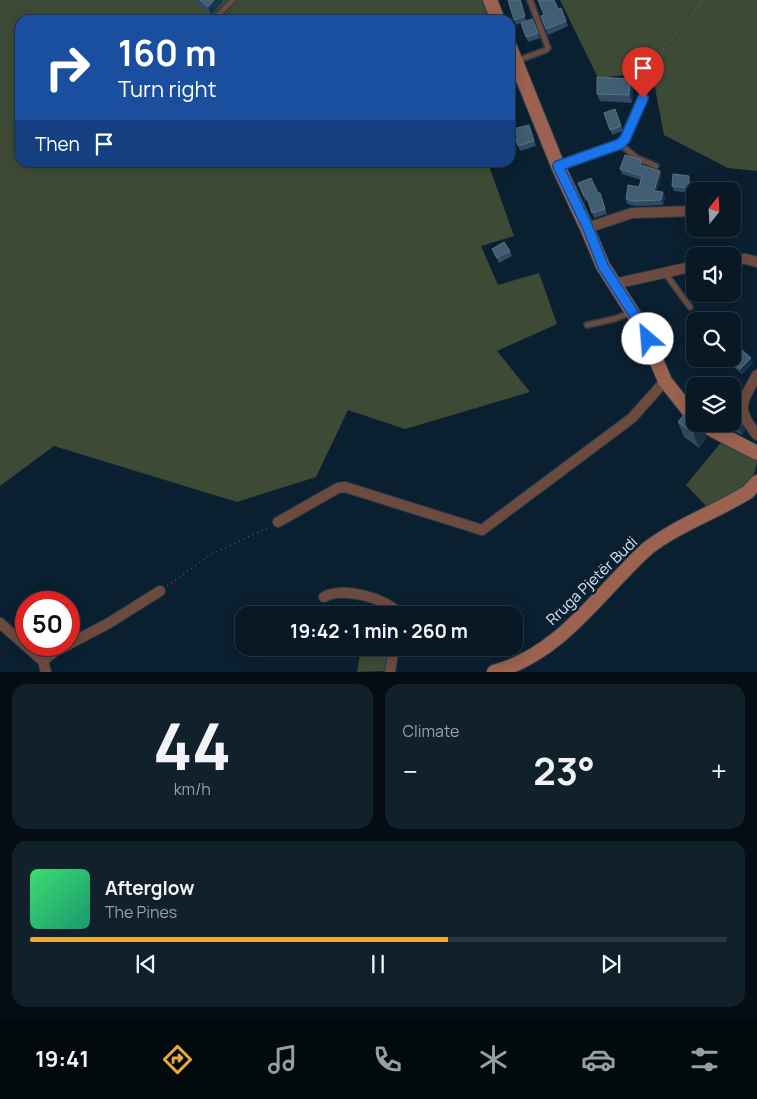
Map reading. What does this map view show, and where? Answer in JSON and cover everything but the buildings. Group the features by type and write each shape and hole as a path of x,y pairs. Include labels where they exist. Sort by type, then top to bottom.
{"main road":[{"path":"490,0 496,15"},
{"path":"516,61 558,166 588,228 603,266 643,329 665,381 686,408"},
{"path":"716,432 757,453"},
{"name":"Rruga Pjetër Budi","path":"494,672 526,666 564,632 647,549 662,538 748,492 757,482"}],"street":[{"path":"588,228 632,213 686,211"},
{"path":"741,259 757,262"},
{"path":"614,284 686,268"},
{"path":"757,375 745,398 742,410 746,422 757,435"},
{"path":"278,522 338,488 346,486 476,530 482,530 632,418 665,381"},
{"name":"Rruga Pjetër Budi","path":"738,498 757,495"},
{"path":"80,638 132,610 160,591"},
{"path":"324,597 331,593 339,592 365,596 390,606"},
{"path":"0,623 44,666"},
{"path":"390,672 393,656"}],"lane":[{"path":"218,14 233,0"},
{"path":"516,61 548,48 530,0"},
{"path":"558,166 620,144 625,139 643,98"},
{"path":"620,144 637,158 656,166"},
{"path":"665,272 690,307"},
{"path":"587,325 614,319 633,312"}],"path":[{"path":"643,98 665,46 694,13 702,0"},
{"path":"160,591 210,555 278,522"}],"green space":[{"path":"0,0 483,0 489,15 15,15 15,167 489,167 514,236 481,246 498,285 539,273 557,324 497,351 530,392 405,429 348,410 316,477 237,502 54,446 0,486"},
{"path":"560,0 757,0 757,171 728,168 664,135 652,72 598,78"},
{"path":"722,441 757,459 756,469 747,484 707,507 686,485"},
{"path":"360,656 389,656 386,671 357,672"}],"route":[{"path":"643,98 623,142 558,166 588,228 603,266 648,339"}]}
